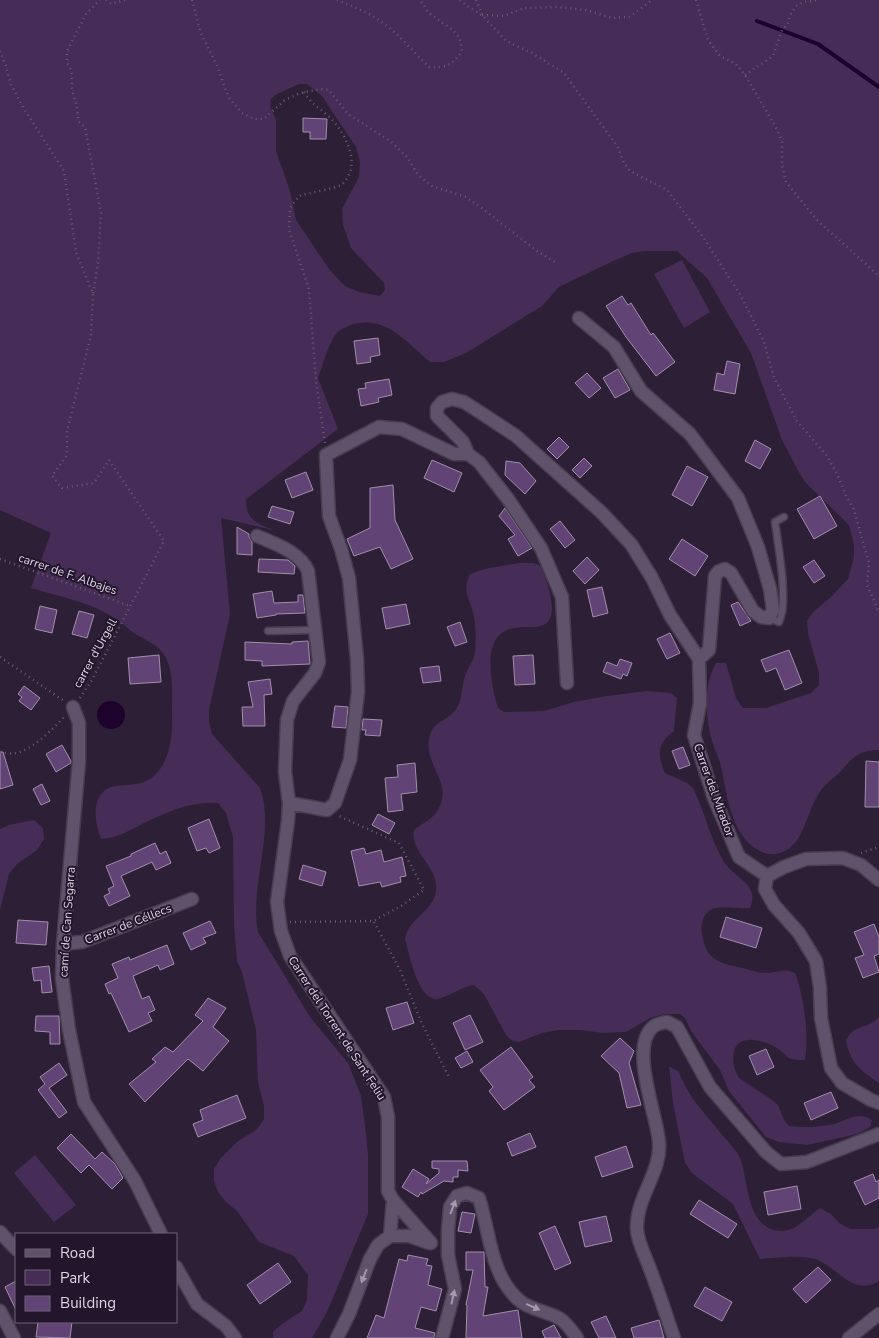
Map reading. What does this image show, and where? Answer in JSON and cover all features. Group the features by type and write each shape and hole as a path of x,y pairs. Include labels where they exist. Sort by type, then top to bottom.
{"street":[{"path":"567,683 562,598 541,548 508,499 479,462 468,454 463,442 437,416 437,408 442,402 452,398 464,402 516,436 601,512 631,544 652,578 670,615 699,659 709,650 715,576 719,571 725,569 731,573 753,611 761,617 769,618 773,610 770,589 758,547 738,498 690,434 641,392 614,347 578,318"},
{"path":"289,803 327,810 335,803 350,760 358,692 348,578 330,516 326,454 379,427 402,429 454,454 468,454"},
{"name":"Carrer del Torrent de Sant Feliu","path":"257,536 284,548 303,561 308,571 319,662 316,672 293,702 288,720 285,772 289,803 277,902 279,922 290,956 384,1097 388,1117 388,1191 392,1200 390,1236"},
{"name":"Carrer del Mirador","path":"699,659 700,703 694,735 714,798 739,857 767,876"},
{"name":"camí de Can Segarra","path":"73,708 79,723 79,761 63,944 62,978 69,1030 84,1102 135,1181 161,1233"},
{"path":"879,880 861,865 843,858 806,859 784,866 767,876 765,889 774,905 799,933 816,961 820,988 821,1018 831,1068 842,1083 879,1103"},
{"name":"Carrer de Céllecs","path":"63,944 82,942 192,899"},
{"path":"674,1338 637,1230 638,1210 655,1168 659,1143 643,1065 644,1045 648,1034 654,1026 667,1022 677,1027 710,1087 766,1152 781,1164 807,1162 879,1134"},
{"path":"442,1338 455,1290 448,1254 450,1207 457,1196 467,1193 479,1198 493,1255 503,1280 512,1293 520,1301 532,1308 559,1319 569,1327 577,1338"},
{"path":"392,1200 431,1243 448,1254"},
{"path":"0,1232 15,1248"},
{"path":"337,1338 349,1314 370,1259 378,1245 390,1236 409,1236 431,1243"},
{"path":"178,1274 197,1304 226,1326 235,1338"},
{"path":"0,1311 14,1338"},
{"path":"849,1338 879,1314"}],"lane":[{"path":"769,618 780,622 783,616 776,522 784,517"},
{"path":"268,631 316,630"}],"path":[{"path":"93,294 98,263 101,213 85,127 78,120 78,106 73,92 72,70 67,63 67,52 86,14 100,0"},
{"path":"106,0 111,4 126,0"},
{"path":"192,0 200,31 218,68 226,91 242,113 254,119 264,119 286,100 304,92 321,89 329,90 348,114 390,141 408,158 418,175 432,186 466,198 483,209 537,252 558,264"},
{"path":"337,0 366,12 379,20 394,32 429,67 441,68 454,63 462,52 460,39 454,31 429,13 420,0"},
{"path":"460,0 482,16 506,41 532,53 564,73 617,146 624,163 630,171 668,190 703,237 741,296 764,342 774,378 797,421 827,456 838,474 854,510 869,563 868,585 879,612"},
{"path":"476,0 482,16"},
{"path":"482,16 504,16 524,8 557,7 586,10 612,18 629,17 652,0"},
{"path":"696,0 708,40 720,56 736,64 745,75 778,132 782,142 782,165 786,182 817,220 879,276"},
{"path":"745,75 773,56 782,30 788,24 790,15 796,6 804,2 816,0"},
{"path":"0,51 11,85 24,109 64,171 76,252 93,294"},
{"path":"304,92 312,104 328,114 341,130 353,158 351,171 347,180 341,185 299,196 290,208 289,230 309,289 316,381 326,454"},
{"name":"carrer d'Urgell","path":"0,752 16,753 34,744 54,728 73,708 92,680 164,541 109,460 94,483 62,488 52,476 67,454 67,431 91,335 93,294"},
{"name":"carrer de F. Albajes","path":"0,560 130,606"},
{"path":"0,657 73,708"},
{"path":"279,922 373,921 401,906 424,890 399,843 327,810"},
{"path":"373,921 400,970 422,1024 449,1078"}],"green space":[{"path":"0,0 879,0 879,750 867,751 857,755 822,789 815,800 799,837 786,851 769,854 758,850 748,843 735,822 727,798 720,762 709,728 707,700 709,681 716,663 726,663 736,698 743,708 766,708 811,693 819,685 819,673 808,633 807,621 813,612 848,579 854,557 854,545 849,525 806,483 800,474 782,440 751,353 707,278 677,251 632,253 611,262 559,287 542,306 466,353 444,362 430,362 395,332 375,323 351,325 342,329 336,333 332,340 318,378 338,429 246,499 246,506 250,516 261,525 273,530 221,518 230,614 209,710 209,722 212,734 260,788 264,804 264,840 256,914 258,932 310,1017 348,1063 361,1096 366,1134 368,1214 327,1312 312,1338 273,1338 273,1332 302,1311 307,1300 308,1275 294,1256 259,1242 237,1211 218,1192 214,1181 214,1169 220,1159 237,1142 257,1129 264,1119 264,1106 258,1082 256,1030 242,972 237,961 234,924 233,837 226,813 218,803 198,804 161,815 118,836 101,839 96,822 96,809 99,797 108,788 142,783 149,780 160,769 167,755 170,747 172,722 172,686 169,664 163,653 156,646 134,633 107,613 75,600 31,588 51,533 0,510","holes":["299,84 307,84 322,96 356,147 360,162 359,177 342,209 343,225 351,248 384,283 385,290 380,296 359,292 345,286 329,269 296,220 290,191 276,151 276,120 270,106 271,99 277,94"]},
{"path":"682,260 710,312 684,328 654,274"},
{"path":"519,563 534,563 541,566 550,594 551,617 543,625 509,629 499,635 491,654 491,678 498,708 504,712 544,711 574,702 647,691 671,693 677,698 674,731 664,740 660,750 662,766 665,773 687,783 693,788 724,862 745,883 752,893 750,908 714,908 704,916 702,935 705,946 712,957 729,965 762,973 784,971 795,973 803,1004 806,1027 805,1060 789,1058 772,1045 746,1040 736,1046 734,1052 733,1062 736,1072 739,1078 778,1105 784,1120 789,1126 825,1126 861,1116 872,1120 870,1127 857,1134 807,1145 779,1142 766,1137 729,1091 720,1070 691,1031 685,1018 680,1014 665,1014 650,1018 626,1032 603,1033 581,1030 558,1030 542,1033 519,1042 511,1040 506,1035 484,994 474,985 438,999 431,998 420,985 405,939 411,926 431,904 436,890 433,874 416,846 414,838 414,830 435,814 441,803 443,793 430,756 430,735 437,724 451,715 457,708 465,676 474,655 476,639 475,621 466,586 470,574 484,569"},
{"path":"34,820 43,828 44,839 37,850 17,864 9,874 0,910 0,829 9,825"},
{"path":"879,1017 879,1083 853,1061 846,1040 853,1031"},
{"path":"669,1066 679,1072 687,1090 740,1158 752,1208 763,1224 771,1229 786,1231 798,1226 820,1208 850,1229 874,1229 879,1227 879,1281 862,1286 854,1284 825,1264 812,1258 760,1259 733,1204 692,1173 685,1163 673,1103"},
{"path":"35,1155 76,1205 54,1222 14,1173"}],"shaded area":[{"path":"111,701 121,705 125,715 121,725 111,729 101,725 97,715 101,705"}],"building":[{"path":"303,118 327,119 326,139 310,139 310,132 303,132"},
{"path":"622,296 628,305 631,303 651,335 653,333 675,362 656,376 626,337 606,306"},
{"path":"378,338 380,355 370,357 371,362 357,364 354,341"},
{"path":"727,361 740,364 735,394 714,390 717,373 724,375"},
{"path":"618,369 630,390 615,398 603,378"},
{"path":"587,373 601,388 589,398 575,383"},
{"path":"389,379 392,395 378,398 379,402 361,406 358,389 366,388 365,383"},
{"path":"559,437 569,447 557,459 547,449"},
{"path":"755,440 771,449 760,469 745,461"},
{"path":"584,458 592,466 580,478 572,470"},
{"path":"432,460 462,473 454,492 424,478"},
{"path":"506,461 520,463 536,481 525,494 505,475"},
{"path":"687,466 708,477 692,506 672,495"},
{"path":"306,472 313,490 292,498 285,480"},
{"path":"393,485 395,520 413,559 391,569 380,547 354,556 347,539 370,528 370,488"},
{"path":"820,496 837,526 814,539 797,509"},
{"path":"272,506 294,512 290,524 268,517"},
{"path":"505,508 532,548 518,556 508,539 515,535 499,516"},
{"path":"560,521 575,540 565,548 550,529"},
{"path":"237,527 249,534 252,542 252,555 237,554"},
{"path":"682,539 708,556 695,576 669,559"},
{"path":"587,557 599,570 585,584 573,571"},
{"path":"259,559 288,560 295,566 294,574 258,572"},
{"path":"814,560 825,576 814,583 803,567"},
{"path":"602,587 608,613 593,617 587,590"},
{"path":"272,591 274,603 298,602 298,595 303,595 305,613 276,614 257,618 253,594"},
{"path":"738,602 751,621 740,626 731,605"},
{"path":"406,604 410,624 386,629 382,608"},
{"path":"40,606 57,610 52,633 35,629"},
{"path":"79,611 94,615 87,638 72,634"},
{"path":"460,622 467,642 455,646 447,627"},
{"path":"670,633 680,653 667,659 657,639"},
{"path":"308,641 310,664 262,666 262,661 245,660 245,642 292,644 292,642"},
{"path":"789,650 802,683 785,690 776,668 766,672 761,660"},
{"path":"159,655 161,682 130,684 128,658"},
{"path":"533,655 535,684 515,685 513,656"},
{"path":"620,659 632,663 627,676 623,674 621,679 603,672 607,662 617,666"},
{"path":"439,666 441,681 423,683 420,668"},
{"path":"270,679 272,694 264,695 265,726 243,726 242,707 253,707 248,682"},
{"path":"24,686 40,698 31,710 19,701 22,697 18,694"},
{"path":"335,706 348,707 346,728 332,727"},
{"path":"363,719 382,720 380,736 365,735 366,730 362,730"},
{"path":"62,745 71,763 56,772 46,754"},
{"path":"683,747 690,765 679,769 672,751"},
{"path":"0,752 3,752 13,785 0,789"},
{"path":"866,761 879,762 879,807 865,807"},
{"path":"415,763 417,792 401,794 403,810 388,812 385,778 398,777 397,765"},
{"path":"42,784 50,801 41,805 33,789"},
{"path":"378,814 395,823 389,834 372,825"},
{"path":"209,819 220,848 209,853 206,848 197,851 188,828"},
{"path":"155,843 160,854 166,851 171,863 156,870 152,862 121,876 130,896 109,906 104,896 110,893 108,889 114,886 106,866 131,856 131,854"},
{"path":"364,848 366,854 381,850 384,862 402,857 406,876 400,877 401,882 382,887 380,882 359,886 351,851"},
{"path":"303,865 326,872 322,886 299,879"},
{"path":"726,917 762,928 756,948 720,937"},
{"path":"18,920 48,922 46,945 16,943"},
{"path":"210,921 216,933 203,938 206,943 191,950 183,933"},
{"path":"874,924 879,937 879,954 874,956 879,972 863,978 855,958 864,955 854,932"},
{"path":"167,945 174,964 160,970 158,965 133,976 142,999 149,996 155,1010 148,1013 152,1021 129,1032 105,984 118,978 112,964 129,957 130,960"},
{"path":"49,966 52,992 42,993 41,980 34,981 32,968"},
{"path":"208,998 226,1008 213,1027 229,1041 203,1071 188,1059 145,1102 129,1084 156,1062 152,1059 165,1047 173,1052 203,1021 195,1015"},
{"path":"407,1002 414,1023 393,1030 386,1008"},
{"path":"470,1015 483,1042 465,1050 453,1023"},
{"path":"36,1016 59,1016 60,1044 50,1044 50,1032 35,1031"},
{"path":"620,1038 634,1051 629,1063 641,1105 627,1108 619,1073 601,1056"},
{"path":"511,1047 533,1077 529,1080 535,1087 504,1110 489,1091 493,1087 480,1070"},
{"path":"766,1049 774,1067 757,1075 749,1056"},
{"path":"467,1051 473,1062 461,1068 455,1058"},
{"path":"59,1063 67,1075 49,1088 67,1112 59,1118 38,1090 45,1084 40,1077"},
{"path":"831,1092 838,1108 811,1120 804,1103"},
{"path":"237,1095 246,1118 198,1137 193,1124 203,1120 200,1110"},
{"path":"530,1133 536,1147 512,1156 507,1143"},
{"path":"71,1134 95,1159 102,1152 115,1164 123,1178 112,1189 89,1165 81,1173 57,1148"},
{"path":"626,1146 633,1167 602,1177 595,1157"},
{"path":"432,1161 467,1161 468,1171 458,1170 458,1177 453,1177 453,1182 444,1181 422,1194 421,1192 418,1197 402,1187 413,1169 429,1179 426,1184 439,1173 439,1169 432,1168"},
{"path":"873,1174 876,1182 879,1180 879,1198 865,1205 854,1182"},
{"path":"797,1186 801,1209 768,1215 764,1192"},
{"path":"699,1200 737,1224 728,1238 690,1214"},
{"path":"462,1212 475,1214 471,1233 458,1231"},
{"path":"606,1216 612,1241 585,1247 579,1222"},
{"path":"555,1226 571,1263 555,1270 539,1233"},
{"path":"466,1252 484,1252 485,1287 488,1287 483,1316 518,1310 522,1338 466,1338 466,1305 473,1270 466,1270"},
{"path":"408,1255 428,1259 426,1265 432,1266 428,1285 442,1289 436,1311 421,1307 415,1328 435,1333 434,1338 367,1338 376,1315 384,1318 399,1259 407,1261"},
{"path":"278,1263 291,1282 260,1304 247,1285"},
{"path":"818,1267 831,1280 806,1303 793,1289"},
{"path":"15,1282 15,1308 5,1287"},
{"path":"705,1287 732,1302 722,1321 694,1306"},
{"path":"606,1316 616,1338 599,1338 591,1322"},
{"path":"659,1320 664,1338 634,1338 631,1328"},
{"path":"38,1323 72,1323 70,1338 36,1337"},
{"path":"554,1325 561,1338 545,1338 542,1331"}],"waterway":[{"path":"757,21 818,44 879,87"}]}
